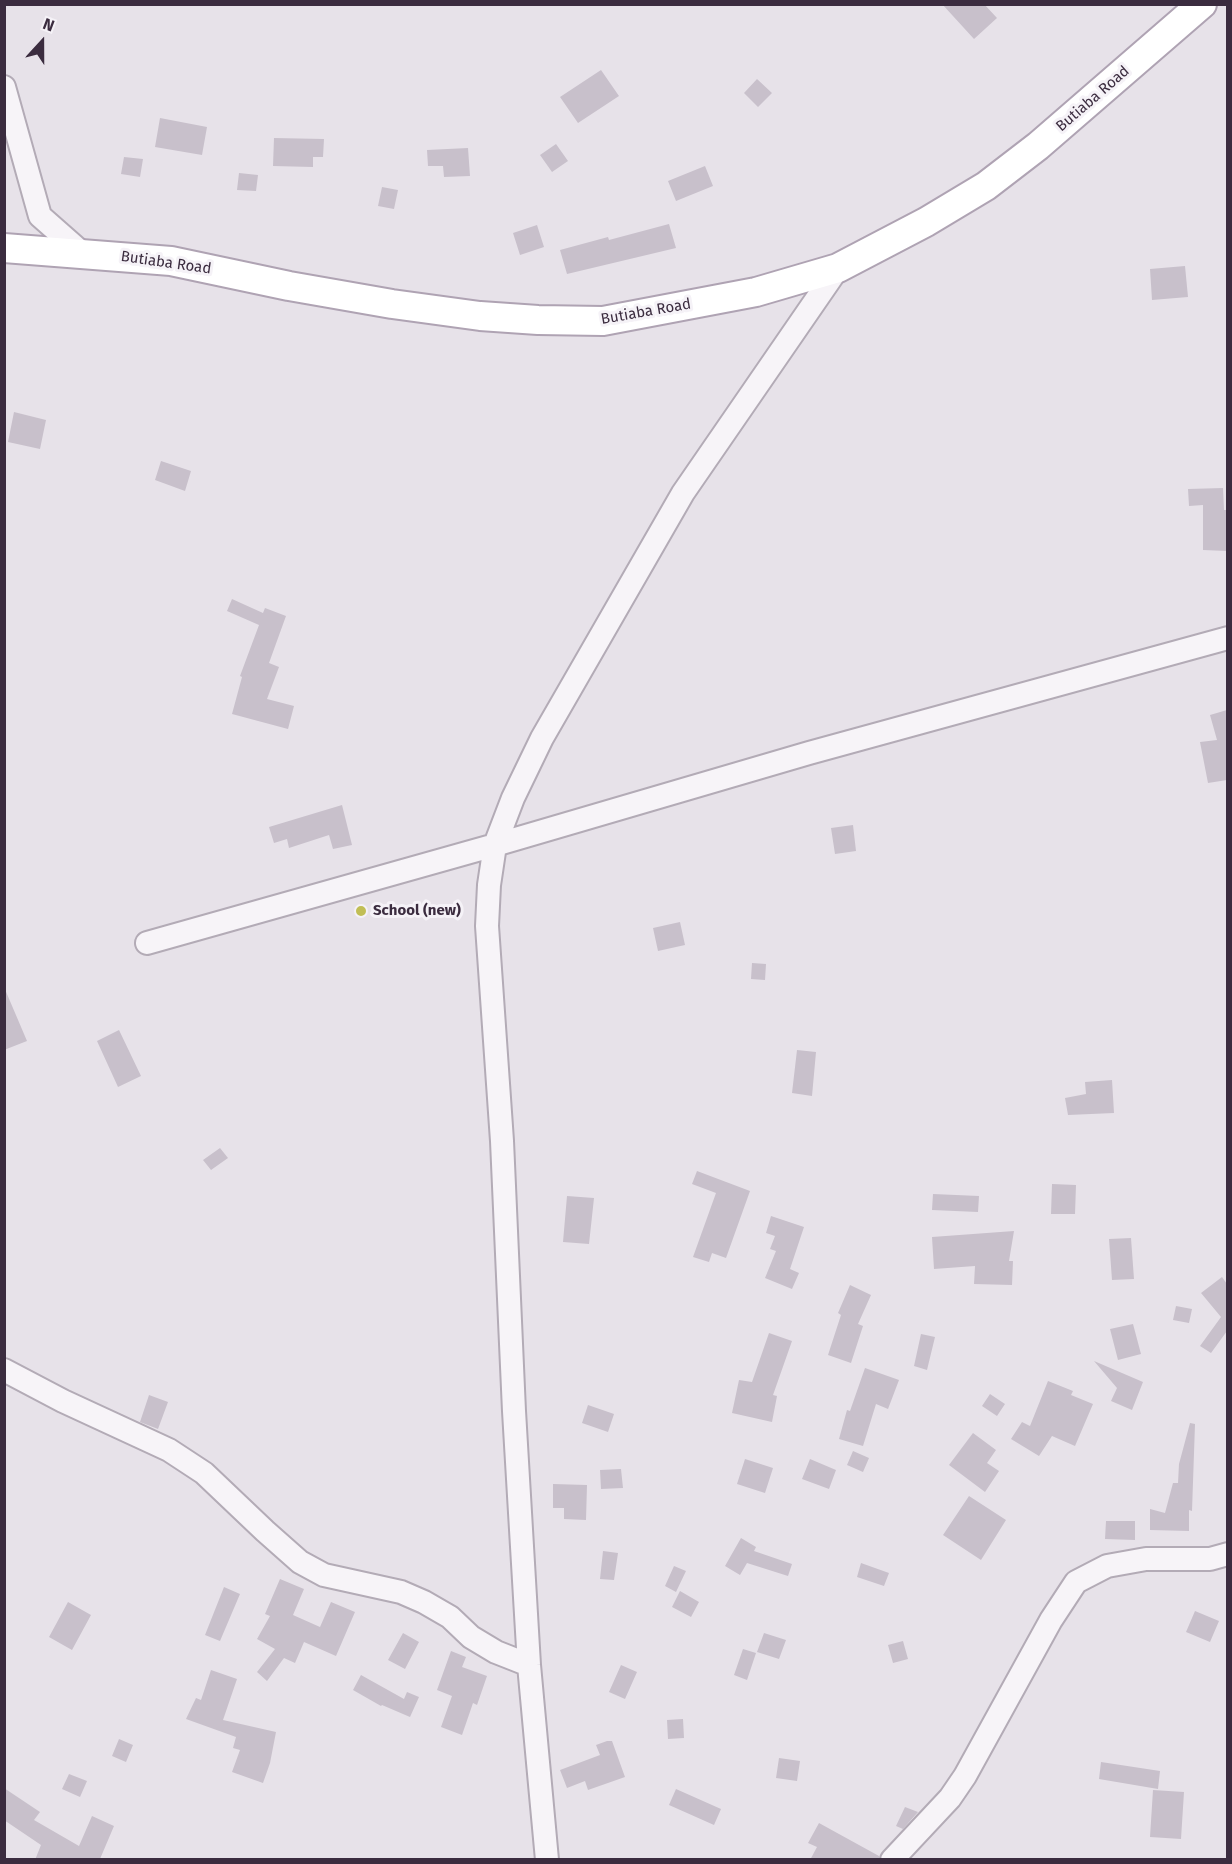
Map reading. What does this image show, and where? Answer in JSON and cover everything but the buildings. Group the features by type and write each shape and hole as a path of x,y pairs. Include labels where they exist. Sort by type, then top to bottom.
{"main road":[{"name":"Butiaba Road","path":"4,248 171,261 289,286 392,304 480,316 538,320 603,321 756,292 838,268 926,222 987,186 1038,146 1202,4"}],"street":[{"path":"4,87 40,216 82,253"},
{"path":"547,1860 529,1665 514,1412 502,1141 488,926 489,885 495,845 513,798 542,738 683,493 838,268"},
{"path":"147,943 495,845 809,753 1227,638"},
{"path":"4,1370 63,1401 168,1450 204,1473 300,1562 324,1575 401,1592 424,1602 450,1617 471,1637 496,1652 529,1665"},
{"path":"892,1860 950,1798 965,1776 1051,1620 1076,1582 1107,1566 1146,1559 1210,1559 1227,1554"}],"place":[{"name":"School (new)","path":"361,911"}]}
